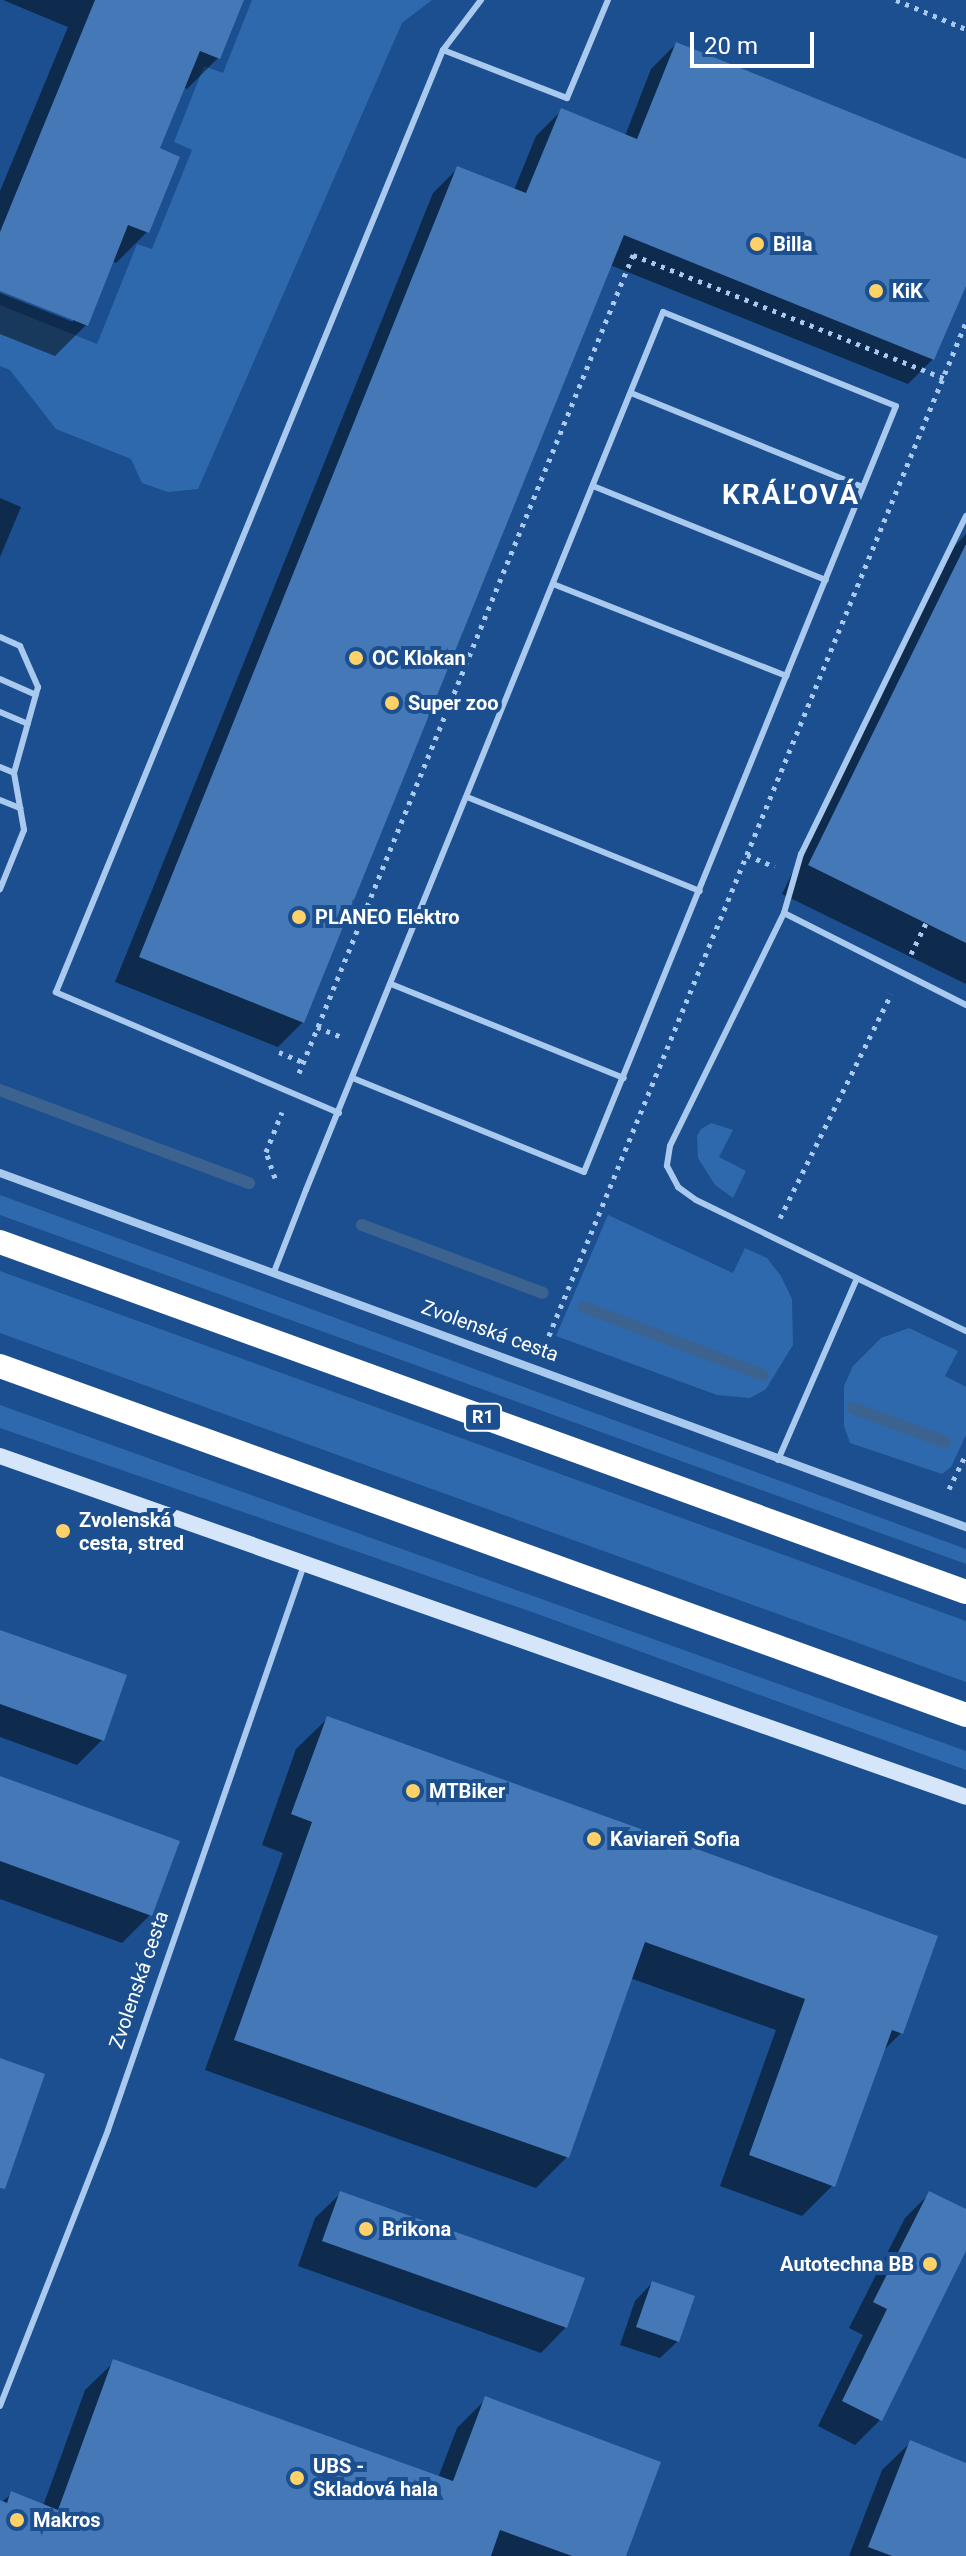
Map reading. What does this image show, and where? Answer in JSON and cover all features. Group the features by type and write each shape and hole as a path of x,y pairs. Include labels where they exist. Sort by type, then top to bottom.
{"highway":[{"name":"R1","path":"0,1242 966,1592"},
{"path":"0,1366 966,1715"}],"main road":[{"path":"0,1456 966,1797"}],"street":[{"name":"Zvolenská cesta","path":"0,1173 966,1527"}],"lane":[{"path":"339,1113 56,992 443,50 481,0"},
{"path":"443,50 567,98 608,0"},
{"path":"274,1272 663,312 896,406 584,1172 353,1078"},
{"path":"631,393 863,487"},
{"path":"593,486 826,580"},
{"path":"966,516 801,854 784,913 670,1146 667,1166 678,1187 696,1200 966,1331"},
{"path":"553,584 787,676"},
{"path":"0,637 20,646 38,687 14,773 24,830 0,889"},
{"path":"0,679 36,695"},
{"path":"0,712 28,724"},
{"path":"0,767 14,773"},
{"path":"467,797 700,891"},
{"path":"0,800 20,808"},
{"path":"784,913 966,1005"},
{"path":"391,984 624,1078"},
{"path":"778,1460 857,1278"},
{"name":"Zvolenská cesta","path":"0,2406 108,2130 305,1562"}],"path":[{"path":"896,0 966,29"},
{"path":"545,1345 966,322"},
{"path":"910,955 926,923"},
{"path":"771,1237 896,984"},
{"path":"279,1052 303,1062"},
{"path":"949,1489 966,1454"}],"shaded area":[{"path":"252,0 432,0 402,23 198,489 168,492 142,483 131,459 56,429 10,370 0,366 0,305 97,344 137,244 152,249 192,150 174,142 204,66 223,73"},
{"path":"711,1123 733,1130 719,1157 746,1171 733,1198 715,1185 698,1158 697,1136 701,1129"},
{"path":"0,1195 966,1549 966,1564 0,1215"},
{"path":"608,1215 733,1273 745,1248 767,1258 781,1276 792,1299 793,1345 766,1389 750,1398 717,1395 556,1336"},
{"path":"0,1271 966,1621 966,1682 0,1333"},
{"path":"909,1328 958,1351 945,1376 966,1387 966,1435 951,1467 942,1474 850,1443 844,1426 844,1386 853,1366 881,1338"},
{"path":"0,1405 966,1751 966,1770 532,1612 0,1428"}],"building":[{"path":"95,0 244,0 220,59 200,51 160,148 180,157 149,233 128,225 88,326 0,291 0,232"},
{"name":"OC Klokan","path":"676,42 966,159 966,286 934,360 624,235 304,1023 139,957 457,166 526,193 561,108 637,139"},
{"path":"966,544 966,943 808,865"},
{"path":"0,1630 127,1675 104,1741 0,1704"},
{"path":"327,1716 938,1936 903,2034 892,2030 835,2187 749,2155 805,1999 645,1942 569,2158 234,2040 312,1822 291,1814"},
{"path":"0,1776 180,1841 152,1916 0,1861"},
{"path":"0,2058 45,2074 5,2189 0,2188"},
{"path":"340,2191 585,2278 567,2328 322,2241"},
{"path":"929,2191 966,2209 966,2251 882,2421 842,2401 887,2309 873,2302"},
{"path":"652,2281 695,2296 679,2342 636,2327"},
{"path":"113,2359 453,2481 485,2396 661,2462 626,2556 572,2556 500,2530 491,2556 0,2556 0,2500 7,2503 11,2491 58,2510"},
{"path":"910,2440 966,2463 966,2556 892,2556 868,2547"}],"waterway":[{"path":"0,1090 249,1183"},
{"path":"362,1225 543,1293"},
{"path":"584,1307 763,1375"},
{"path":"853,1408 945,1442"}],"place":[{"name":"Billa","path":"757,244"},
{"name":"KiK","path":"876,291"},
{"name":"OC Klokan","path":"356,658"},
{"name":"Super zoo","path":"392,703"},
{"name":"PLANEO Elektro","path":"299,917"},
{"name":"Zvolenská cesta, stred","path":"63,1531"},
{"name":"MTBiker","path":"413,1791"},
{"name":"Kaviareň Sofia","path":"594,1839"},
{"name":"Brikona","path":"366,2229"},
{"name":"Autotechna BB","path":"930,2264"},
{"name":"UBS - Skladová hala","path":"297,2478"},
{"name":"Makros","path":"17,2520"}],"district":[{"name":"KRÁĽOVÁ","path":"791,495"}]}
